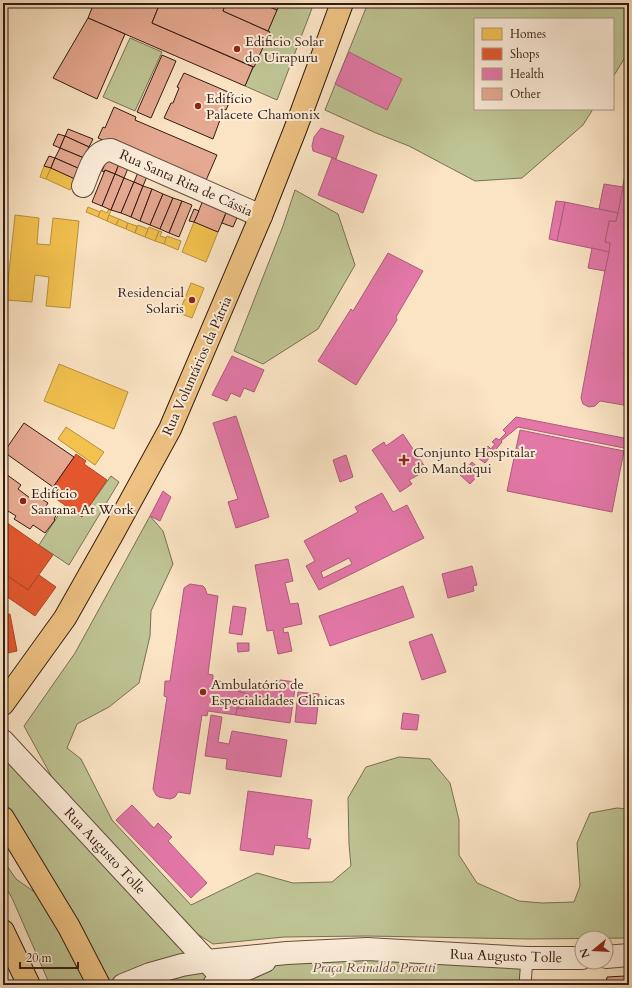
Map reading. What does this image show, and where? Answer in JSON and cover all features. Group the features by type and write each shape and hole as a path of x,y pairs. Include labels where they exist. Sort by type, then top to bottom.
{"main road":[{"name":"Rua Voluntários da Pátria","path":"3,704 65,618 170,429 194,376 261,216 342,3"},
{"path":"3,818 69,927 99,985"},
{"path":"3,835 30,862"},
{"path":"3,931 29,985"}],"street":[{"name":"Rua Santa Rita de Cássia","path":"83,186 92,162 106,150 111,150 261,216"},
{"name":"Rua Augusto Tolle","path":"3,741 207,961 219,982 287,952"},
{"name":"Rua Augusto Tolle","path":"123,985 172,967 207,961 287,952 367,949 527,958 574,958"},
{"path":"614,956 629,955"}],"lane":[{"path":"525,985 527,958"}],"green space":[{"path":"280,3 314,3 277,100 245,86"},
{"path":"368,3 629,3 629,51 614,75 614,18 474,18 474,110 592,110 583,125 522,178 475,181 409,146 325,110"},
{"path":"130,38 162,52 135,111 103,97"},
{"path":"295,190 338,214 355,265 318,329 263,364 234,351 283,226"},
{"path":"111,476 119,482 69,565 39,545 65,505 82,516"},
{"path":"150,516 163,531 173,564 151,611 150,636 139,683 109,707 77,724 67,748 81,759 112,820 191,905 257,873 293,883 332,882 351,866 348,798 366,767 399,757 430,759 450,783 459,820 459,855 477,883 519,901 542,903 574,902 580,886 577,843 590,813 617,808 629,809 629,938 614,938 614,930 574,930 574,939 367,936 284,937 213,944 185,926 60,792 24,726 75,653"},
{"name":"Praça Reinaldo Proetti","path":"3,750 207,961 527,958 525,985 99,985 3,810"},
{"path":"3,860 16,879 46,900 88,985 50,985 12,898 3,883"}],"building: Homes":[{"path":"44,166 51,168 46,179 40,177"},
{"path":"51,168 75,179 70,190 46,179"},
{"path":"88,207 100,212 98,217 86,212"},
{"path":"109,208 111,210 107,221 98,217 101,210 107,213"},
{"path":"15,215 39,218 37,244 50,245 53,218 79,221 70,308 46,306 49,277 35,275 32,302 6,300"},
{"path":"109,215 119,219 116,225 107,221"},
{"path":"119,219 128,223 126,229 116,225"},
{"path":"194,222 218,232 206,262 182,252"},
{"path":"128,223 137,226 135,233 126,229"},
{"path":"138,225 148,229 145,237 135,233"},
{"path":"149,227 159,231 155,241 145,237"},
{"path":"159,231 162,232 160,236 167,238 164,244 155,241"},
{"path":"167,236 181,241 178,250 164,244"},
{"name":"Residencial Solaris","path":"191,283 204,288 192,318 179,313"},
{"path":"59,364 128,392 114,429 44,401"},
{"path":"66,427 104,452 95,465 58,439"}],"building: Shops":[{"path":"76,454 86,461 84,464 107,480 82,517 49,494"},
{"path":"3,520 53,555 28,590 3,573"},
{"path":"39,575 56,587 35,616 3,594 3,585 9,577 28,590"},
{"path":"10,614 17,651 3,654 3,615"}],"building: Health":[{"path":"349,52 402,79 387,110 335,84"},
{"path":"321,128 344,136 336,159 313,151 312,146 314,137"},
{"path":"629,154 629,327 624,354 629,355 629,406 600,401 595,406 589,407 583,404 581,398 610,243 605,242 605,240 609,221 616,221"},
{"path":"332,158 377,175 363,213 318,195"},
{"path":"604,184 623,187 618,213 599,209"},
{"path":"556,201 565,202 557,241 549,239"},
{"path":"565,202 618,213 616,221 609,221 605,242 610,243 609,252 557,241"},
{"path":"592,248 609,252 605,271 588,268"},
{"path":"388,253 423,271 396,317 397,320 356,385 318,361 351,309 353,311"},
{"path":"629,327 629,355 624,354"},
{"path":"232,356 264,370 254,392 244,388 240,397 231,393 227,401 212,395"},
{"path":"236,416 269,517 236,528 228,502 238,499 213,423"},
{"path":"516,417 629,439 629,449 518,427 501,441 502,442 485,463 478,458 488,446 491,449 495,444 492,442 496,438 499,440 506,433 503,430"},
{"path":"520,430 624,451 612,512 507,491"},
{"path":"403,434 427,470 409,480 412,484 400,492 372,450 384,442 386,446"},
{"path":"346,455 353,477 340,482 333,460"},
{"path":"472,462 482,471 470,484 460,475"},
{"path":"163,491 171,497 160,521 150,516"},
{"path":"382,493 393,512 407,505 424,538 319,590 306,566 315,561 304,541 358,512 355,507","holes":["349,558 352,564 323,578 321,572"]},
{"path":"288,559 293,581 285,583 290,604 298,603 302,624 283,628 284,633 288,632 292,651 278,654 273,630 267,631 255,565"},
{"path":"472,566 477,585 473,586 474,591 448,598 442,574"},
{"name":"Ambulatório de Especialidades Clínicas","path":"190,584 203,586 207,594 218,596 208,674 213,675 213,680 240,685 238,691 247,694 250,701 246,708 237,708 236,715 208,711 207,716 202,715 190,794 178,792 175,797 170,799 159,797 153,789 167,697 164,696 165,681 170,681 184,588"},
{"path":"403,586 414,617 330,646 319,616"},
{"path":"233,606 246,608 242,635 229,633"},
{"path":"432,634 446,672 422,680 409,642"},
{"path":"237,643 249,643 249,651 238,652"},
{"name":"Ambulatório de Especialidades Clínicas","path":"280,680 296,682 290,723 236,715 237,708 246,708 250,701 247,694 238,691 240,685 278,690"},
{"path":"298,692 319,694 316,724 295,722"},
{"path":"403,713 419,715 417,730 401,729"},
{"path":"211,715 222,717 218,742 229,744 232,731 287,740 281,777 226,769 227,759 205,756"},
{"path":"248,791 312,800 307,838 311,839 309,849 275,845 273,855 240,850"},
{"path":"132,805 154,828 158,823 172,837 168,841 207,883 191,898 116,820"}],"building: Other":[{"path":"94,3 160,3 152,23 253,67 245,86 88,18"},
{"name":"Edificio Solar do Uirapuru","path":"160,3 203,3 214,8 216,4 224,8 223,11 270,32 254,67 152,23"},
{"path":"203,3 260,3 277,10 268,31 223,11 224,8 216,4 214,8"},
{"path":"260,3 280,3 277,10"},
{"path":"88,18 125,34 97,99 53,78"},
{"path":"162,55 176,61 151,118 137,112"},
{"name":"Edifício Palacete Chamonix","path":"184,73 233,94 226,110 224,109 213,139 164,118 171,103 173,103 179,88 177,87"},
{"path":"114,107 136,117 135,120 217,155 204,185 98,138 103,127 105,128"},
{"path":"68,129 93,139 89,147 65,136"},
{"path":"58,134 65,136 60,148 53,145"},
{"path":"65,136 89,147 84,158 60,148"},
{"path":"60,148 84,158 80,169 55,158"},
{"path":"49,156 55,158 51,168 44,166"},
{"path":"108,157 120,162 115,174 105,170 104,172 102,171"},
{"path":"55,158 80,169 75,179 51,168"},
{"path":"120,162 129,166 124,178 115,174"},
{"path":"105,170 115,174 102,206 92,202"},
{"path":"139,170 148,174 143,186 134,182"},
{"path":"115,174 124,178 111,210 102,206"},
{"path":"124,178 134,182 121,213 111,210"},
{"path":"134,182 143,186 131,217 121,213"},
{"path":"143,186 152,189 140,221 131,217"},
{"path":"152,189 163,194 150,225 140,221"},
{"path":"163,194 173,198 160,229 150,225"},
{"path":"173,198 182,201 169,233 160,229"},
{"path":"204,198 228,208 218,232 194,222"},
{"path":"182,201 192,205 179,237 169,233"},
{"path":"228,208 239,213 233,227 222,223"},
{"path":"194,209 199,211 194,222 189,221"},
{"path":"24,423 74,457 53,487 4,452"},
{"name":"Edifício Santana At Work","path":"6,474 21,485 18,489 30,498 33,493 48,503 45,508 56,516 54,519 55,520 45,533 33,525 30,529 14,519 16,516 5,509 3,511 3,478"},
{"path":"625,976 626,985 606,985 607,977"}],"place":[{"name":"Edificio Solar do Uirapuru","path":"237,49"},
{"name":"Edifício Palacete Chamonix","path":"198,106"},
{"name":"Residencial Solaris","path":"192,300"},
{"name":"Conjunto Hospitalar do Mandaqui","path":"404,460"},
{"name":"Edifício Santana At Work","path":"23,501"},
{"name":"Ambulatório de Especialidades Clínicas","path":"203,692"}]}
